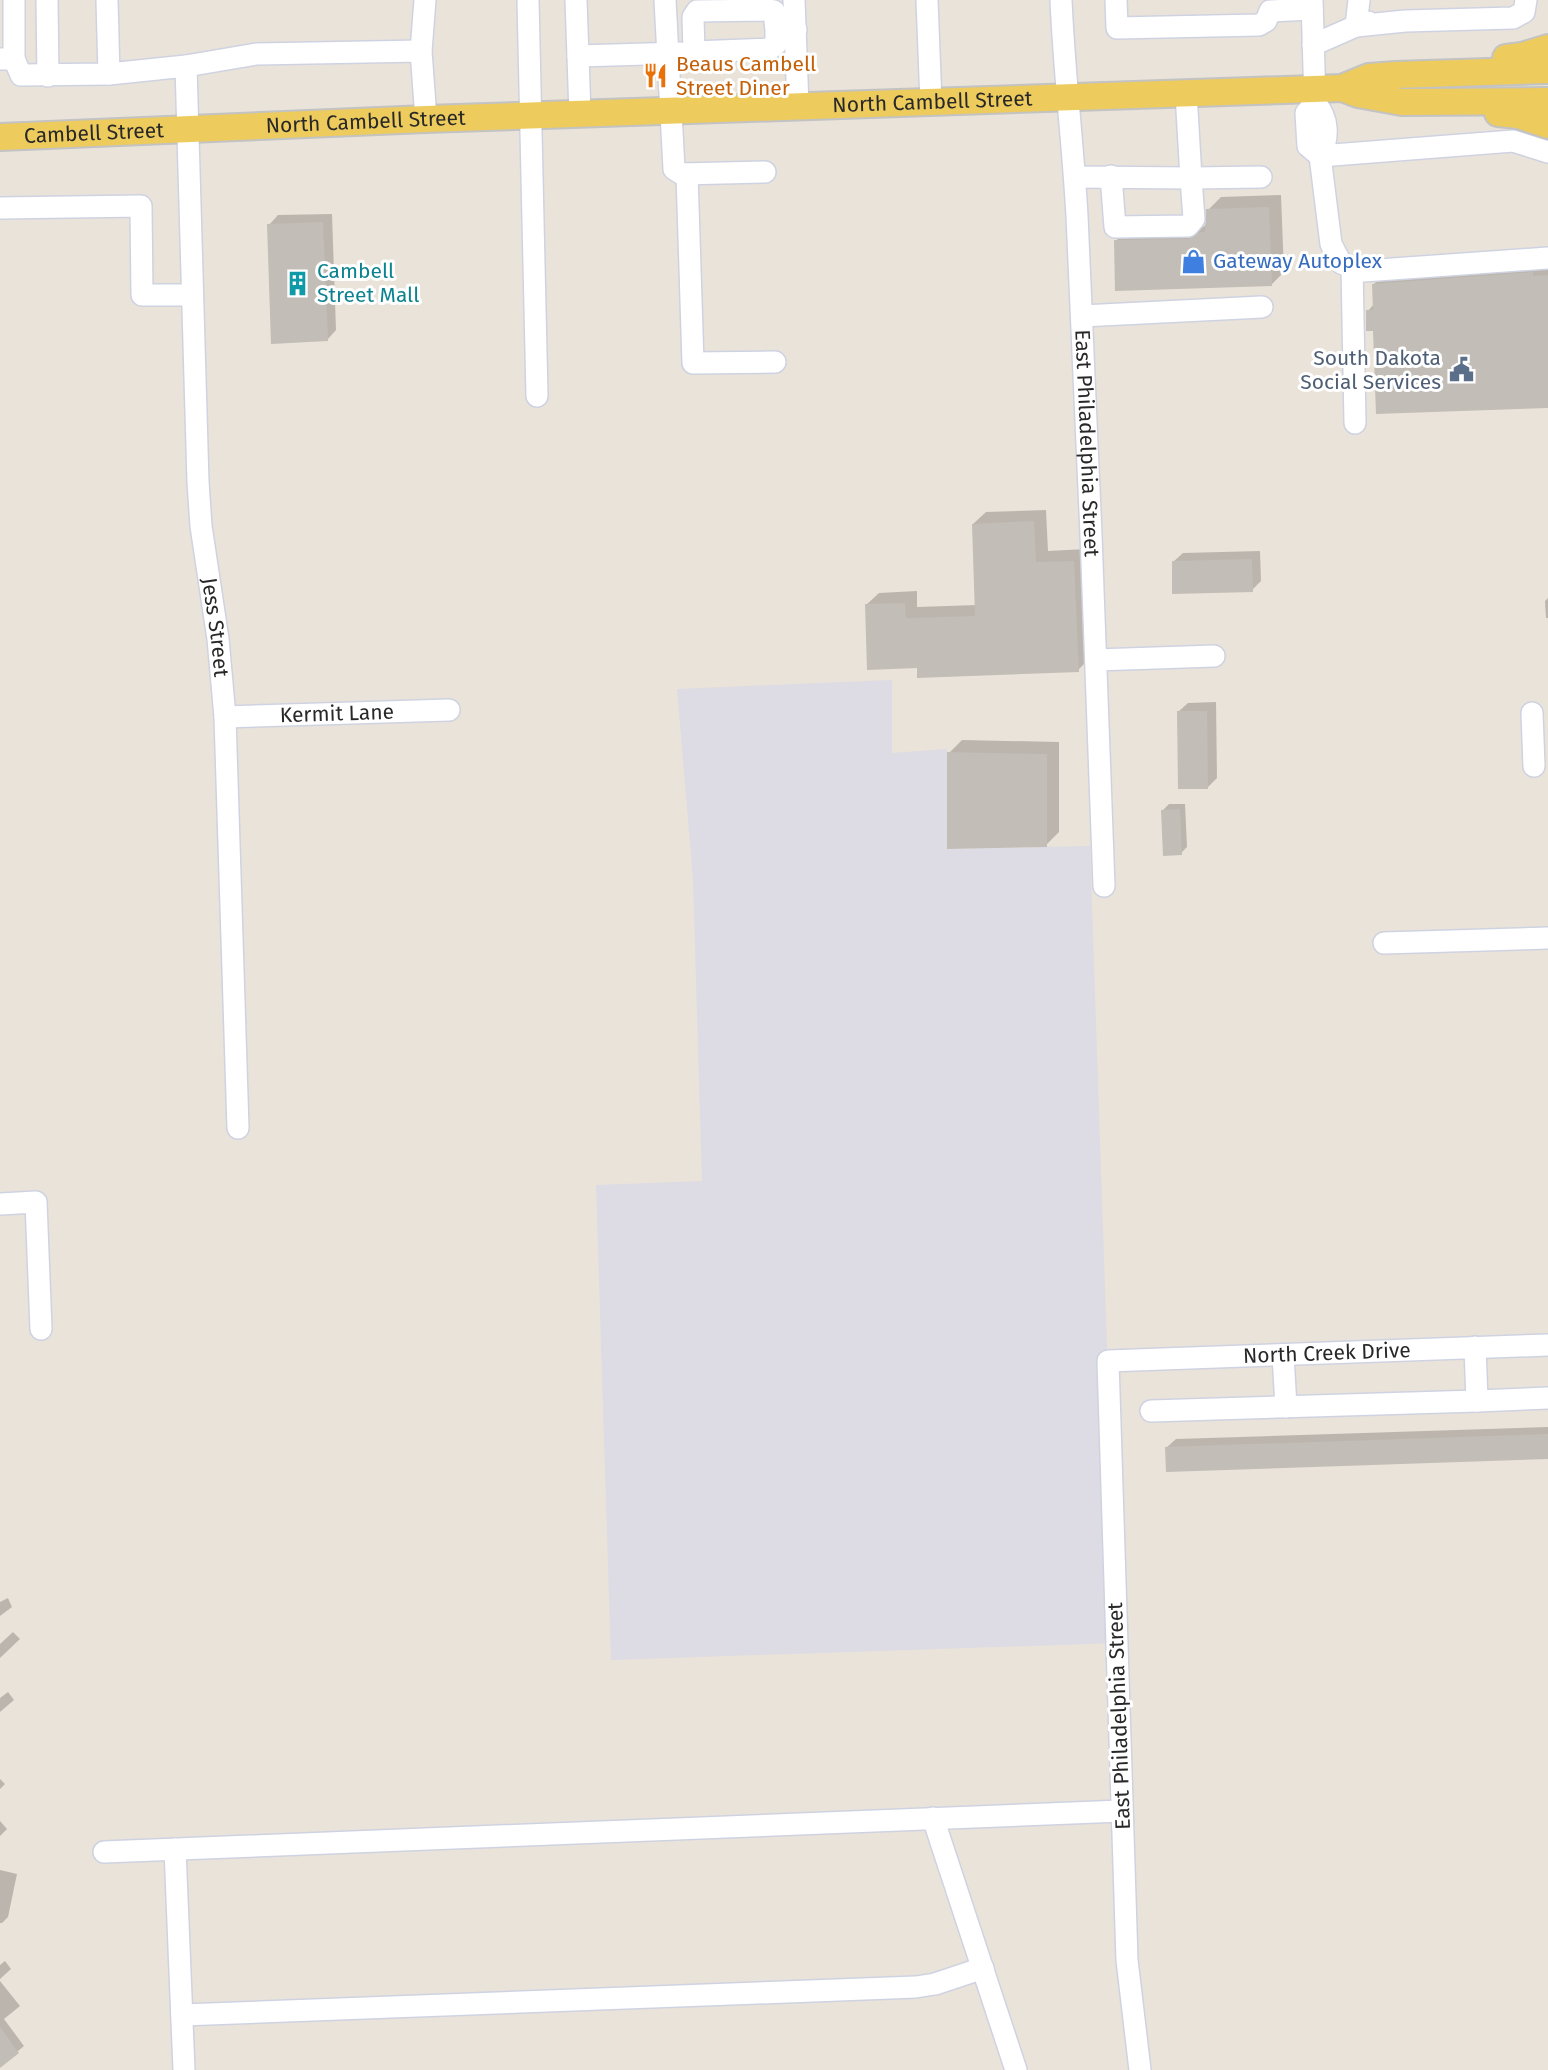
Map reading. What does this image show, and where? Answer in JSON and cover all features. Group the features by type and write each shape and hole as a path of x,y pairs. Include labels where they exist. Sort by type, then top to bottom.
{"main road":[{"path":"1446,72 1480,60 1522,56 1548,48"},
{"name":"North Cambell Street","path":"187,128 1186,93 1315,96 1369,77 1548,70"},
{"name":"North Cambell Street","path":"1342,88 1402,102 1548,101"},
{"path":"1402,102 1518,115 1548,125"},
{"name":"Cambell Street","path":"0,137 187,128"}],"street":[{"path":"47,0 48,76"},
{"path":"107,0 109,74"},
{"path":"425,0 422,51 426,118"},
{"path":"528,0 537,396"},
{"path":"576,0 580,114"},
{"path":"665,0 672,163 678,173 687,174 765,172"},
{"path":"578,56 770,50 786,31 794,0"},
{"path":"928,0 931,103"},
{"name":"East Philadelphia Street","path":"1061,0 1063,64 1075,177 1082,316 1104,886"},
{"path":"1116,0 1117,28 1259,24 1266,21 1270,6 1312,4 1315,96 1325,113 1326,143 1320,156 1331,244 1341,263 1364,271 1548,258"},
{"path":"1313,45 1358,7 1417,10 1456,7 1468,0"},
{"path":"1358,7 1405,20 1513,18 1524,12 1526,0"},
{"path":"9,3 7,59 21,75 109,74 186,66 256,54 422,51"},
{"path":"694,52 693,17 697,11 774,11 786,31 798,106"},
{"name":"Jess Street","path":"186,66 201,526 218,639 225,717 238,1128"},
{"path":"1111,176 1115,227 1188,226 1194,219 1186,93"},
{"path":"1320,156 1513,141 1548,152"},
{"path":"687,174 693,363 775,362"},
{"path":"1075,177 1261,177"},
{"path":"0,208 141,206 142,295 192,295"},
{"path":"1352,267 1355,424"},
{"path":"1082,316 1262,307"},
{"path":"1096,660 1214,656"},
{"name":"Kermit Lane","path":"225,717 449,710"},
{"path":"1532,713 1534,766"},
{"path":"1384,943 1548,938"},
{"path":"0,1203 36,1202 41,1329"},
{"name":"North Creek Drive","path":"1108,1361 1548,1345"},
{"path":"1475,1348 1477,1401"},
{"path":"1283,1354 1286,1407"},
{"name":"East Philadelphia Street","path":"1108,1361 1121,1811 1128,1960 1140,2070"},
{"path":"1151,1411 1548,1398"},
{"path":"104,1852 1121,1811"},
{"path":"933,1818 983,1968 1009,2065"},
{"path":"175,1849 184,2070"},
{"path":"182,2015 916,1987 945,1981 983,1968"}],"shaded area":[{"path":"892,680 892,753 947,749 947,849 1090,846 1117,1643 611,1660 596,1185 702,1181 693,878 677,689"}],"building":[{"name":"Gateway Autoplex","path":"1269,207 1272,286 1115,291 1114,240 1189,239 1205,232 1206,209"},
{"name":"Cambell Street Mall","path":"323,222 328,341 271,344 267,224"},
{"name":"South Dakota Social Services","path":"1533,272 1533,276 1548,275 1548,408 1376,414 1373,331 1366,331 1366,310 1373,310 1372,284"},
{"path":"1034,521 1036,562 1074,561 1079,672 917,678 917,668 867,670 865,604 905,603 906,618 975,616 972,524"},
{"path":"1252,559 1253,592 1172,594 1172,561"},
{"path":"1177,711 1207,711 1208,789 1178,789"},
{"path":"947,752 1047,754 1047,847 947,849"},
{"path":"1180,809 1182,855 1163,856 1161,810"},
{"path":"1548,1434 1548,1459 1166,1472 1165,1447"},
{"path":"0,2027 19,2053 0,2068"}],"place":[{"name":"Beaus Cambell Street Diner","path":"656,76"},
{"name":"Gateway Autoplex","path":"1193,261"},
{"name":"Cambell Street Mall","path":"297,283"},
{"name":"South Dakota Social Services","path":"1461,370"}]}
